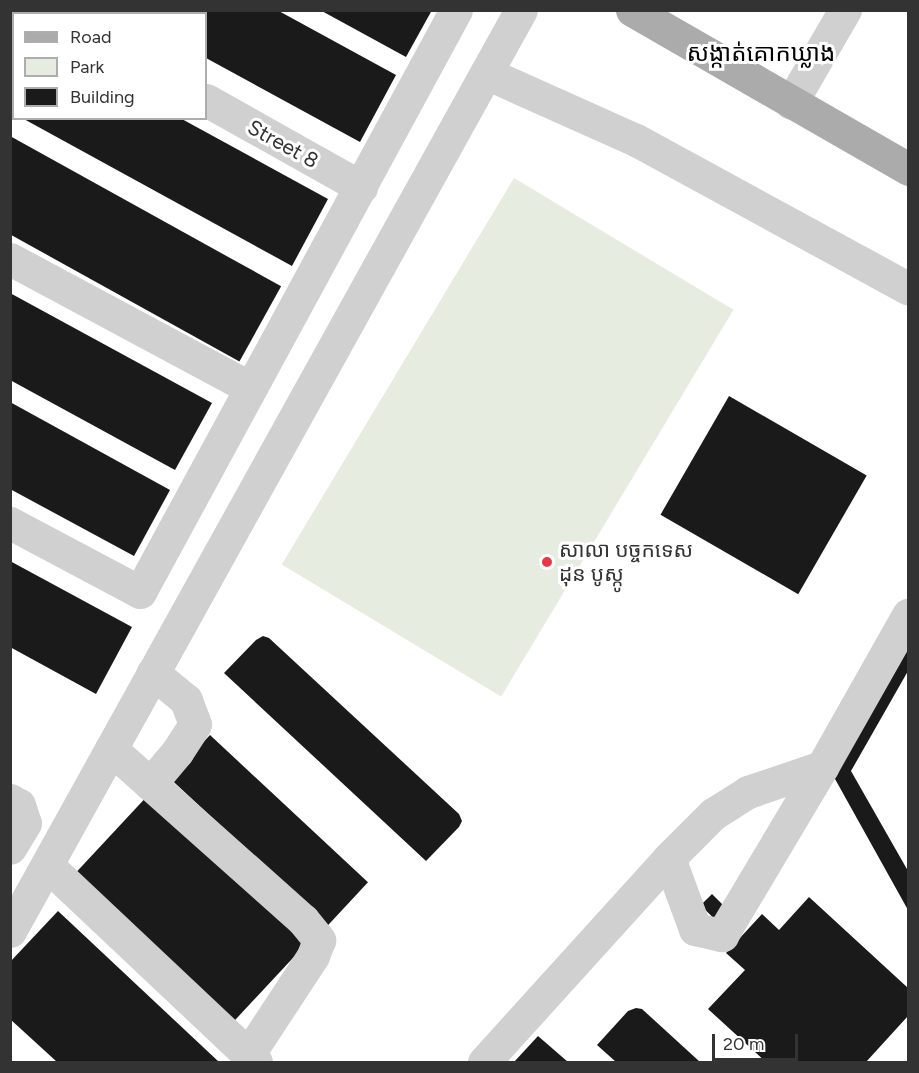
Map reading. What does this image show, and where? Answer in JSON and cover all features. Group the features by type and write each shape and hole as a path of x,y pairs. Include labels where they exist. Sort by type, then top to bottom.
{"main road":[{"path":"632,10 909,169"}],"street":[{"path":"10,523 140,592 456,10"},
{"path":"10,931 521,10"},
{"path":"791,103 844,10"},
{"path":"486,73 636,140 909,288"},
{"name":"Street 8","path":"207,101 361,187"},
{"path":"10,259 251,388"},
{"path":"669,858 695,929 722,935 909,615"},
{"path":"150,784 177,752 195,724 186,700 153,673"},
{"path":"47,865 252,1059 313,956 319,940 303,920 111,749"},
{"path":"484,1062 669,858 713,814 748,792 822,767"},
{"path":"10,800 19,804 26,822 10,848"}],"green space":[{"path":"514,178 733,310 501,696 282,565"}],"building":[{"path":"119,10 277,10 396,75 360,142 207,59 207,12 122,12"},
{"path":"320,10 432,10 406,57"},
{"path":"10,53 12,53 12,114 10,114"},
{"path":"26,120 184,120 328,199 292,266"},
{"path":"10,136 281,286 239,362 10,234"},
{"path":"10,293 212,403 175,470 10,380"},
{"path":"729,396 867,476 798,594 660,515"},
{"path":"10,402 170,490 134,556 10,489"},
{"path":"10,561 132,627 96,694 10,647"},
{"path":"908,631 908,671 851,771 908,871 908,910 830,770"},
{"path":"263,636 269,638 459,814 462,821 459,827 426,861 224,673 256,640"},
{"path":"210,735 368,882 328,925 170,778"},
{"path":"151,792 310,940 234,1021 75,873"},
{"path":"712,894 725,907 713,918 701,905"},
{"path":"809,897 908,988 908,1016 866,1062 766,1062 708,1009 745,970 726,953 762,914 779,930"},
{"path":"58,911 219,1062 57,1062 10,1019 10,962"},
{"path":"636,1008 642,1009 700,1062 616,1062 597,1045 628,1011"},
{"path":"538,1036 568,1062 514,1062"}],"place":[{"name":"សាលា បច្ចកទេស ដុន បូស្កូ","path":"547,562"}],"district":[{"name":"សង្កាត់គោកឃ្លាង","path":"761,53"}]}
